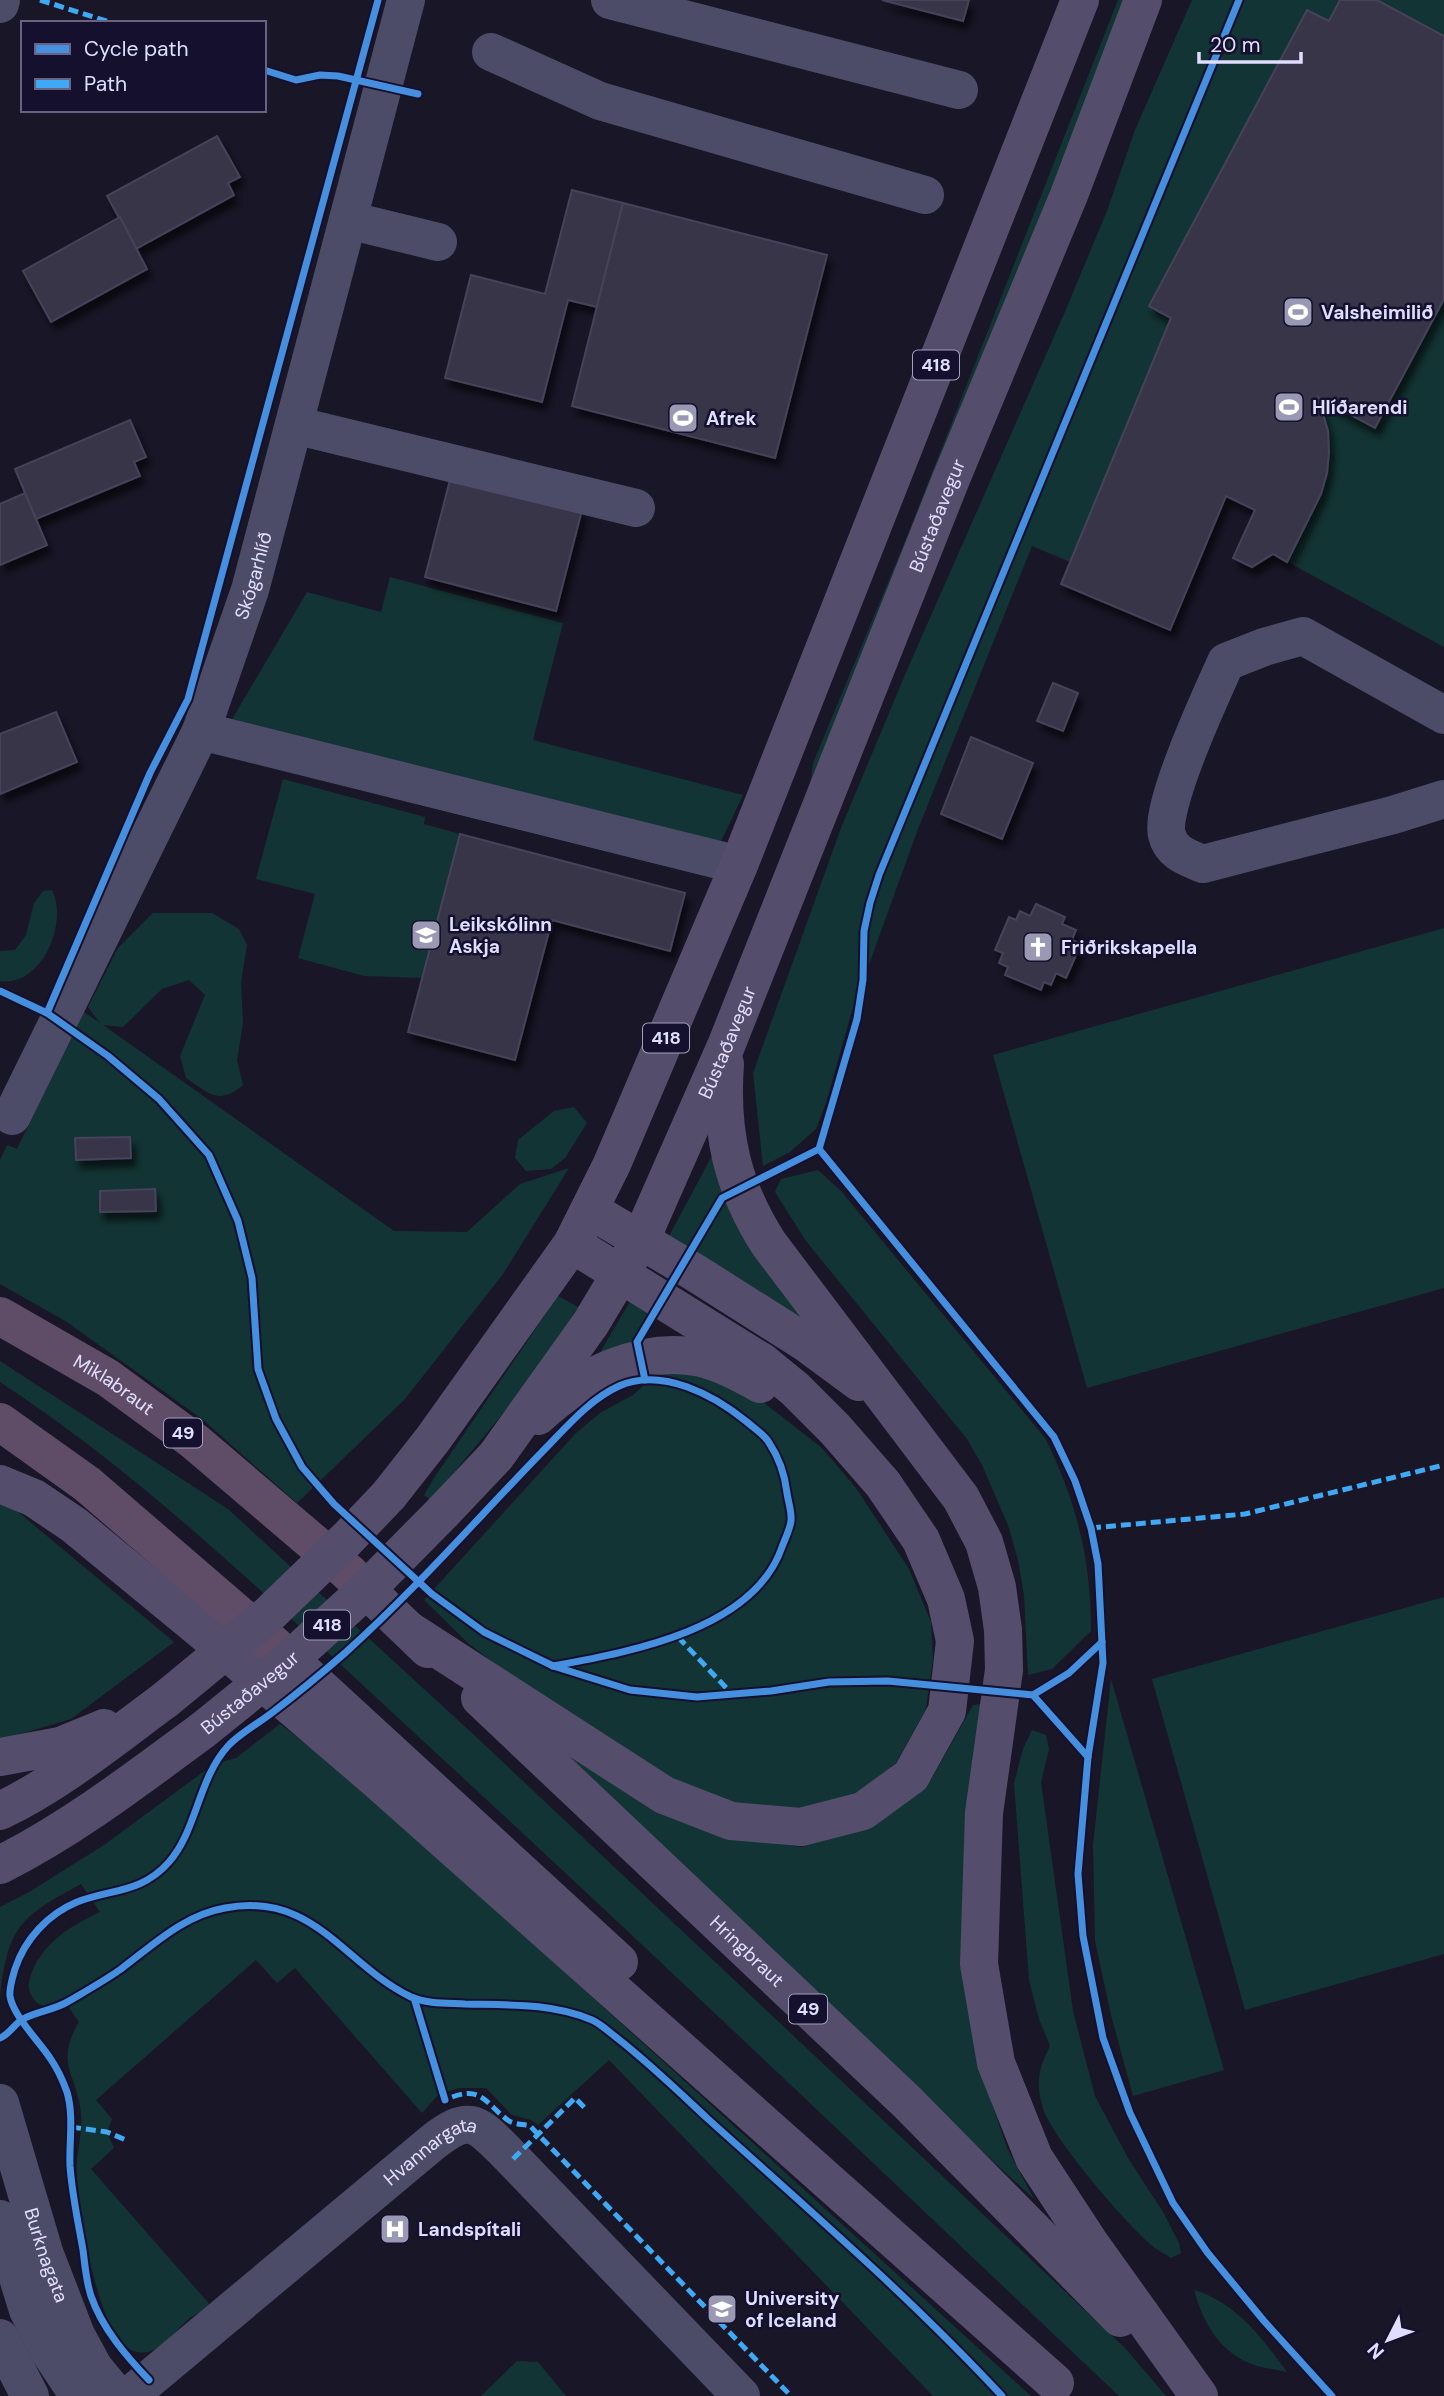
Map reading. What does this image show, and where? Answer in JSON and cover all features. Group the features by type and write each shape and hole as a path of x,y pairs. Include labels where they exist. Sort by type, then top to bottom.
{"highway":[{"name":"Miklabraut","path":"0,1316 108,1378 194,1441 348,1573"},
{"path":"0,1422 87,1484 274,1645"}],"main road":[{"name":"418","path":"0,1811 45,1786 161,1703 267,1616 347,1539 389,1494 433,1438 572,1244 612,1164 739,865 1080,0"},
{"name":"Bústaðavegur","path":"0,1865 108,1800 203,1730 286,1663 366,1590 496,1456 591,1323 622,1273 640,1239 726,1045 946,492 1069,195 1143,0"},
{"path":"726,1045 722,1099 726,1131 732,1164 750,1215 769,1244 961,1498 984,1542 996,1587 1003,1630 1004,1670 984,1813 979,1964 996,2063 1034,2158 1089,2242 1198,2396"},
{"path":"590,1210 806,1343 848,1373 898,1415"},
{"path":"410,1631 664,1795 731,1821 801,1827 863,1811 911,1776 947,1711 956,1641 946,1599 921,1540 883,1484 795,1388 762,1362 572,1244"},
{"path":"496,1456 551,1404 592,1378 628,1363 672,1356 700,1358 736,1371 791,1400 835,1429"},
{"path":"0,1484 34,1498 74,1525 205,1633 377,1780 1061,2389"},
{"name":"Hringbraut","path":"348,1573 907,2102 1198,2396"},
{"path":"274,1645 903,2223 1061,2389"},
{"path":"0,1757 60,1746 161,1703"}],"street":[{"name":"Skógarhlíð","path":"12,1116 201,731 250,590 406,0"},
{"path":"610,0 959,90"},
{"path":"491,52 600,101 925,195"},
{"path":"348,220 438,242"},
{"path":"294,425 636,508"},
{"path":"1444,715 1303,636 1226,662 1171,796 1167,835 1180,855 1203,864 1393,815 1444,799"},
{"path":"201,731 739,865"},
{"name":"Burknagata","path":"0,2102 44,2252 76,2335 94,2368 117,2396"},
{"name":"Hvannargata","path":"129,2396 433,2142 450,2129 468,2125 481,2127 741,2396"},
{"name":"Burknagata","path":"0,2219 28,2310 49,2351 79,2396"},
{"path":"0,2337 30,2396"}],"green space":[{"path":"1118,0 1125,0 1096,81 809,792 813,763 906,539"},
{"name":"Hlíðarendi","path":"1192,0 1444,0 1444,647 1273,554 1252,567 1233,558 1255,510 1226,496 1170,630 1061,584 1070,562 1032,546 918,829 851,1014 816,1129 790,1152 763,1166 753,1073 841,828 907,670 1064,314 1107,211 1135,130"},
{"path":"390,577 563,623 533,740 743,795 715,854 231,721 307,592 381,612"},
{"path":"283,779 425,817 424,824 460,834 423,978 364,976 298,958 315,894 256,879"},
{"path":"52,890 57,919 48,950 28,974 15,980 0,981 0,951 15,950 26,935 34,903 43,891"},
{"path":"153,913 212,913 239,929 247,945 241,982 243,1023 237,1060 243,1085 227,1095 220,1096 186,1078 180,1056 205,995 189,980 162,989 123,1027 103,1025 394,1231 467,1232 520,1184 569,1168 503,1274 405,1399 297,1503 202,1419 67,1322 0,1284 0,1160 7,1145 17,1149 84,1012 100,1023 88,1007 118,948"},
{"path":"1444,928 1444,1288 1087,1388 993,1055"},
{"path":"574,1107 587,1123 565,1158 551,1169 526,1171 515,1158 518,1140 554,1111"},
{"path":"714,1152 823,1335 668,1238"},
{"path":"818,1170 841,1191 1045,1438 1066,1485 1080,1532 1088,1580 1091,1631 1052,1669 1028,1675 1024,1595 1018,1560 1008,1525 982,1465 967,1439 806,1241 775,1192 781,1179"},
{"path":"558,1296 580,1308 525,1387 431,1500 424,1495 434,1478"},
{"path":"631,1300 651,1312 633,1346 596,1359"},
{"path":"0,1361 228,1509 473,1734 1125,2348 1166,2396 1119,2396 597,1903 270,1599 112,1463 0,1382"},
{"path":"661,1370 740,1384 822,1448 856,1488 909,1569 931,1622 933,1659 926,1709 896,1763 850,1799 804,1813 756,1810 647,1771 557,1711 468,1643 424,1600 576,1433 600,1413 633,1395"},
{"path":"0,1503 11,1506 174,1642 71,1719 0,1740"},
{"path":"1444,1597 1444,1954 1245,2010 1152,1679"},
{"path":"1111,1679 1224,2070 1133,2096 1095,1941 1093,1845"},
{"path":"987,1703 978,2063 1007,2148 1034,2199 526,1728 730,1837 802,1847 890,1810 931,1780 973,1705"},
{"path":"280,1724 359,1785 1031,2396 933,2396 609,2060 538,2125 531,2120 512,2115 486,2088 459,2088 439,2094 422,2113 295,1968 277,1983 256,1960 96,2100 112,2119 107,2132 114,2148 91,2169 212,2307 193,2316 161,2346 153,2350 137,2352 123,2344 111,2326 101,2302 82,2218 77,2169 81,2113 68,2059 68,2049 79,2022 67,2005 40,2005 31,1995 29,1988 37,1961 51,1943 69,1929 100,1912 81,1884 31,1916 21,1926 7,1954 0,1997 0,1907 104,1845 214,1764 236,1758"},
{"path":"1032,1730 1046,1735 1049,1749 1041,1782 1073,2011 1095,2096 1128,2158 1163,2212 1179,2243 1181,2253 1171,2258 1151,2245 1107,2199 1060,2139 1043,2108 1039,2076 1050,2046 1039,2019 1029,1980 1014,1783 1023,1749"},
{"path":"1194,2290 1223,2303 1235,2312 1258,2334 1287,2372 1253,2365 1228,2350 1207,2323"},
{"path":"517,2361 538,2362 566,2396 481,2396"}],"building":[{"path":"882,0 969,0 963,21"},
{"name":"Hlíðarendi","path":"1340,0 1377,0 1444,36 1444,299 1375,428 1318,397 1328,431 1327,473 1321,494 1287,562 1273,554 1252,567 1233,558 1255,510 1226,496 1170,630 1061,584 1171,318 1149,306 1307,10 1329,21"},
{"path":"217,136 240,177 228,183 234,195 136,249 107,196"},
{"path":"572,190 623,203 597,307 568,300 542,402 445,378 471,275 545,294"},
{"path":"623,203 827,255 775,458 572,406"},
{"path":"120,217 147,269 51,322 23,271"},
{"path":"130,420 146,457 134,462 140,476 36,519 15,469"},
{"path":"451,476 582,510 556,611 425,577"},
{"path":"25,493 47,545 0,565 0,504"},
{"path":"1053,683 1078,693 1063,731 1037,721"},
{"path":"56,712 77,762 0,794 0,734"},
{"path":"971,737 1033,763 1002,839 941,814"},
{"path":"460,834 685,893 670,951 552,920 515,1060 408,1032"},
{"name":"Friðrikskapella","path":"1036,904 1065,917 1062,924 1076,930 1072,940 1081,944 1066,978 1056,973 1051,985 1044,982 1041,990 1005,975 1008,967 999,963 1003,953 995,950 1009,917 1016,920 1020,911 1030,916"},
{"path":"130,1137 131,1158 76,1160 75,1138"},
{"path":"155,1189 156,1211 100,1212 100,1191"}],"marked path":[{"path":"40,0 107,21"},
{"path":"1091,1528 1245,1514 1444,1465"},
{"path":"678,1637 732,1694"},
{"path":"443,2093 445,2100 457,2095 475,2094 509,2121 530,2126 791,2396"},
{"path":"513,2159 575,2098 587,2110"},
{"path":"71,2127 107,2132 126,2140"}],"cycle path":[{"path":"47,1013 150,773 188,699 378,0"},
{"path":"645,1380 637,1342 722,1198 819,1149 857,1019 863,980 864,931 879,875 1239,0"},
{"path":"266,71 296,80 320,75 338,76 418,94"},
{"path":"0,991 47,1013 108,1056 159,1099 209,1155 238,1221 252,1278 258,1369 276,1419 302,1467 334,1504 432,1594 484,1632 553,1666 630,1690 697,1697 771,1691 829,1682 888,1681 1033,1695"},
{"path":"819,1149 1054,1437 1075,1481 1091,1528 1098,1564 1103,1663 1088,1757 1078,1874 1083,1936 1103,2038 1130,2113 1173,2203 1207,2252 1264,2321 1332,2396"},
{"path":"149,2380 108,2330 89,2290 71,2176 69,2101 55,2066 12,2004 11,1986 19,1958 31,1938 56,1913 77,1902 137,1885 159,1872 169,1862 186,1835 210,1774 228,1746 310,1683 371,1629 568,1425 597,1399 619,1386 635,1381 670,1382 719,1402 761,1433 772,1447 781,1466 791,1518 782,1547 767,1575 745,1599 717,1617 685,1632 617,1653 553,1666"},
{"path":"1088,1757 1033,1695 1069,1673 1102,1642"},
{"path":"0,2038 23,2019 64,2004 102,1982 157,1941 196,1917 225,1908 256,1906 282,1910 305,1920 387,1983 411,1997 431,2002 530,2006 577,2014 602,2026 663,2077 895,2289 1002,2396"},
{"path":"414,1998 445,2100"}],"place":[{"name":"Valsheimilið","path":"1298,312"},
{"name":"Hlíðarendi","path":"1289,407"},
{"name":"Afrek","path":"683,418"},
{"name":"Leikskólinn Askja","path":"426,935"},
{"name":"Friðrikskapella","path":"1038,947"},
{"name":"Landspítali","path":"395,2229"},
{"name":"University of Iceland","path":"722,2309"}]}
